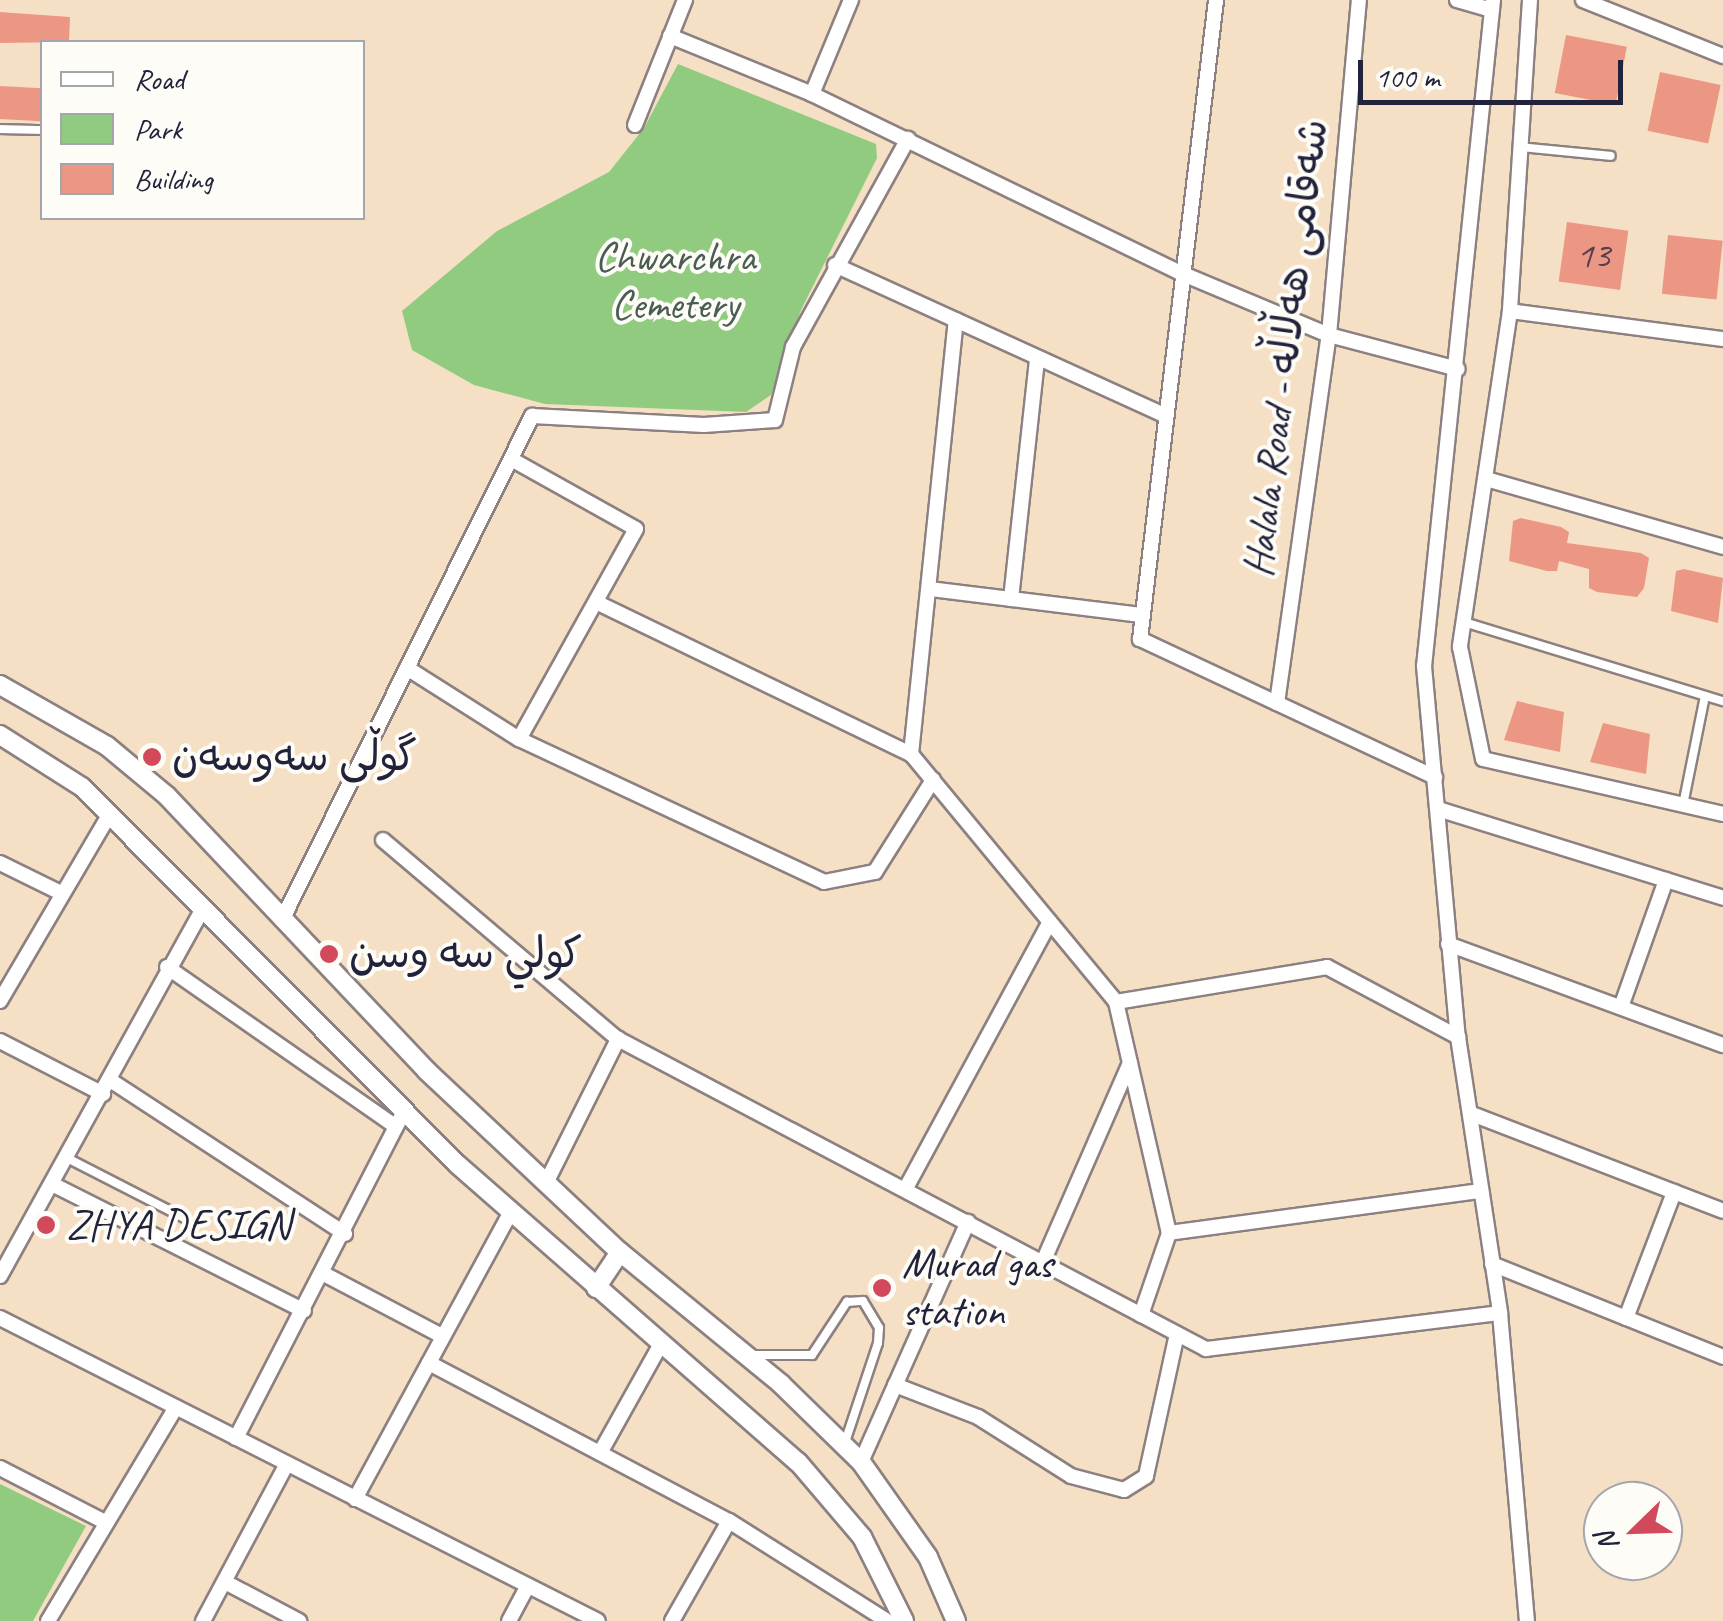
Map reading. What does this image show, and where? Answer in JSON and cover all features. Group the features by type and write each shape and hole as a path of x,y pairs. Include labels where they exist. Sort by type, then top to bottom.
{"street":[{"path":"634,125 685,0"},
{"path":"812,94 851,0"},
{"path":"1216,0 1140,639 1435,778"},
{"name":"Halala Road - شەقامی هەڵاڵە","path":"1277,703 1329,335 1359,0"},
{"path":"1456,0 1492,5 1458,369 1424,666 1458,1037 1500,1312 1527,1621"},
{"path":"1530,0 1510,311 1460,647 1483,758 1723,814"},
{"path":"1583,0 1723,56"},
{"path":"670,36 812,94 1183,274 1329,335 1458,369"},
{"path":"282,920 532,416 704,425 775,420 793,348 834,265 908,139"},
{"path":"834,265 1166,416"},
{"path":"1510,311 1723,340"},
{"path":"912,754 956,320"},
{"path":"1012,599 1038,358"},
{"path":"511,458 636,529 519,738"},
{"path":"1486,479 1723,547"},
{"path":"930,589 1142,615"},
{"path":"596,602 912,754 1116,1002 1169,1233 1141,1315"},
{"path":"407,668 519,738 824,882 875,872 933,780"},
{"path":"0,685 107,746 166,796 427,1071 548,1180 620,1252 745,1354 844,1445 861,1462 928,1556 956,1621"},
{"path":"0,735 54,764 109,816 400,1120"},
{"path":"1438,809 1723,898"},
{"path":"0,1001 109,816"},
{"path":"383,840 618,1039 1206,1349 1500,1312"},
{"path":"0,863 61,893"},
{"path":"1621,1007 1666,880"},
{"path":"0,1276 202,910"},
{"path":"906,1188 1050,922"},
{"path":"1448,944 1723,1044"},
{"path":"168,967 400,1120 661,1344 832,1496 882,1570 904,1621"},
{"path":"1116,1002 1327,967 1458,1037"},
{"path":"548,1180 618,1039"},
{"path":"0,1040 106,1087 345,1234"},
{"path":"1043,1262 1130,1063"},
{"path":"1472,1114 1723,1211"},
{"path":"236,1438 345,1234 400,1120"},
{"path":"52,1184 304,1311"},
{"path":"1169,1233 1481,1190"},
{"path":"1626,1318 1674,1192"},
{"path":"355,1499 511,1212"},
{"path":"861,1462 968,1222"},
{"path":"596,1288 620,1252"},
{"path":"1492,1264 1723,1357"},
{"path":"324,1274 442,1336"},
{"path":"0,1318 598,1621"},
{"path":"895,1385 978,1416 1071,1476 1124,1490 1146,1476 1177,1334"},
{"path":"600,1453 661,1344"},
{"path":"429,1363 730,1521 887,1621"},
{"path":"48,1621 176,1408"},
{"path":"203,1621 287,1464"},
{"path":"0,1468 104,1522"},
{"path":"672,1621 730,1521"},
{"path":"225,1582 299,1621"},
{"path":"509,1621 528,1586"},
{"path":"850,1621 861,1606"}],"lane":[{"path":"0,129 40,130"},
{"path":"1520,148 1611,156"},
{"path":"1464,622 1723,700"},
{"path":"1683,804 1705,696"},
{"path":"67,1158 184,1218"},
{"path":"745,1354 812,1355 847,1302 864,1300 879,1328 878,1343 844,1445"}],"green space":[{"name":"Chwarchra Cemetery","path":"678,64 876,144 877,158 801,310 771,395 746,412 545,404 474,385 412,350 402,311 497,231 609,172 644,128"},
{"path":"0,1484 86,1526 33,1621 0,1621"}],"building":[{"path":"0,12 70,17 69,40 0,43"},
{"path":"1566,35 1627,47 1616,105 1555,93"},
{"path":"1660,72 1721,85 1708,144 1648,131"},
{"path":"0,86 40,88 40,121 0,119"},
{"path":"1567,222 1628,231 1620,290 1559,281"},
{"path":"1668,235 1723,241 1717,299 1662,294"},
{"path":"1521,518 1561,527 1569,532 1567,543 1641,553 1649,558 1644,588 1637,597 1597,592 1589,588 1589,569 1559,561 1557,571 1547,571 1509,561 1513,521"},
{"path":"1684,569 1723,578 1718,623 1671,611 1676,571"},
{"path":"1517,701 1564,712 1560,752 1504,740"},
{"path":"1603,723 1650,734 1646,774 1590,762"}],"place":[{"name":"گوڵی سەوسەن","path":"152,757"},
{"name":"كولي سه وسن","path":"329,954"},
{"name":"ZHYA DESIGN","path":"46,1225"},
{"name":"Murad gas station","path":"882,1288"}]}
